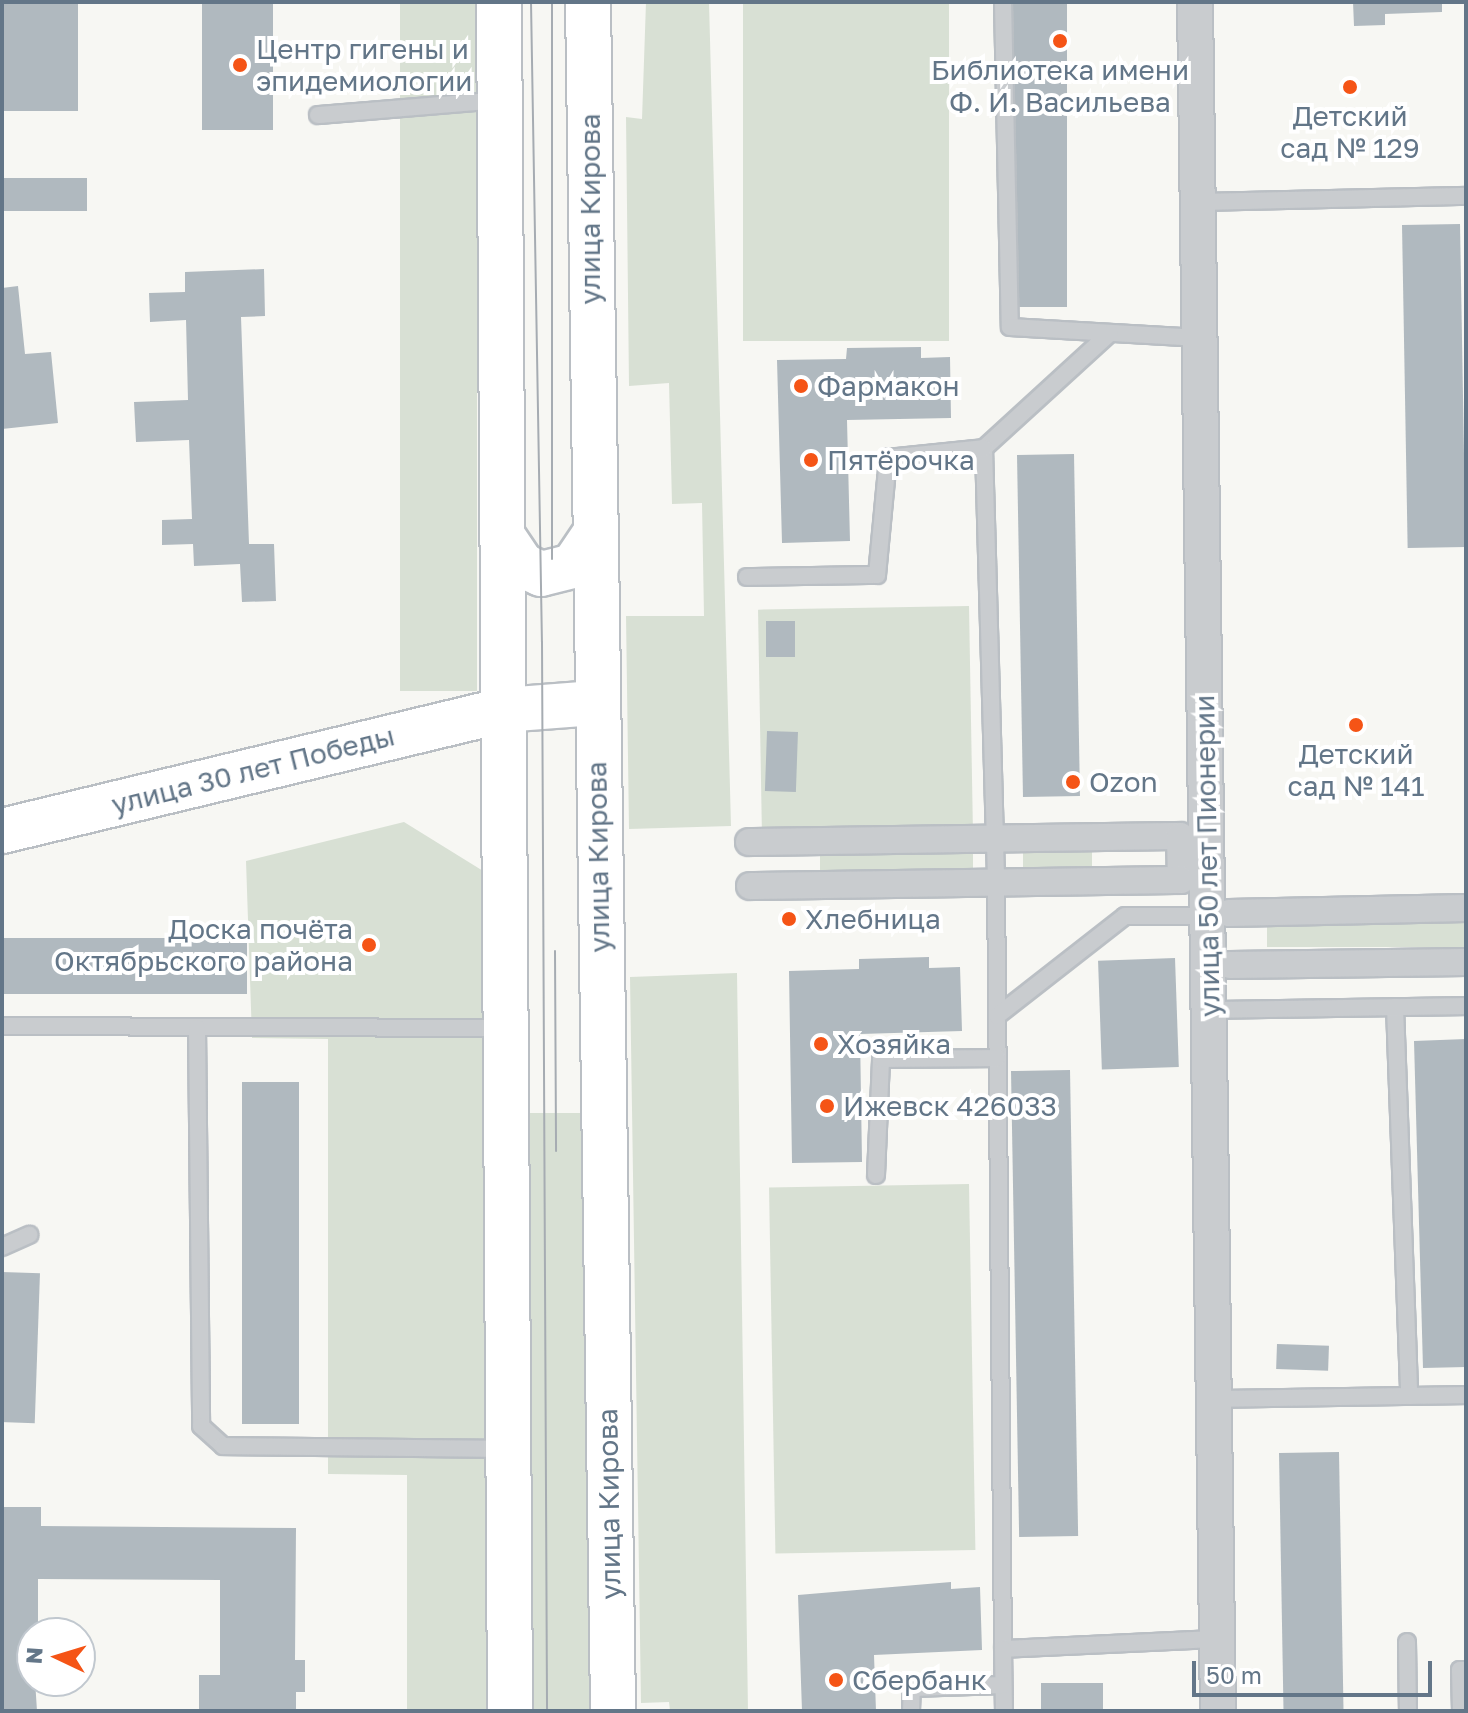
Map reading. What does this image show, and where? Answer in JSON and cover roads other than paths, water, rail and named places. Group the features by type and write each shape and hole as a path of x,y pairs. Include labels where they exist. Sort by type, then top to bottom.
{"main road":[{"path":"499,2 510,1711"},
{"name":"улица Кирова","path":"588,2 613,1711"},
{"path":"504,538 522,565 541,574 573,566 594,535"},
{"name":"улица 30 лет Победы","path":"2,831 504,710 596,703"}],"street":[{"name":"улица 50 лет Пионерии","path":"1195,2 1200,338 1218,914 1209,1010 1218,1711"},
{"path":"749,842 1180,836 1181,880 750,886"},
{"path":"1218,914 1466,908"},
{"path":"1230,965 1466,962"}],"lane":[{"path":"1003,2 1010,327 1200,338"},
{"path":"318,115 500,100"},
{"path":"1198,202 1466,196"},
{"path":"747,577 877,575 888,458 984,448 1110,333"},
{"path":"984,448 996,882 1004,1711"},
{"path":"997,1016 1125,916 1218,914"},
{"path":"1209,1010 1466,1006"},
{"path":"1395,1007 1409,1396"},
{"path":"2,1026 505,1028"},
{"path":"197,1028 201,1426 223,1446 507,1449"},
{"path":"876,1175 881,1059 997,1058"},
{"path":"2,1247 29,1235"},
{"path":"1214,1399 1466,1395"},
{"path":"1003,1649 1217,1639"},
{"path":"1407,1642 1408,1711"},
{"path":"1461,1711 1460,1670 1466,1670"},
{"path":"911,1711 912,1688 1003,1685"}],"tram line":[{"path":"531,2 542,642 547,1711"},
{"path":"552,2 552,559"},
{"path":"555,951 556,1151"}],"place":[{"name":"Библиотека имени Ф. И. Васильева","path":"1060,41"},
{"name":"Центр гигены и эпидемиологии","path":"240,65"},
{"name":"Детский сад № 129","path":"1350,87"},
{"name":"Фармакон","path":"801,386"},
{"name":"Пятёрочка","path":"811,460"},
{"name":"Детский сад № 141","path":"1356,725"},
{"name":"Ozon","path":"1073,782"},
{"name":"Хлебница","path":"789,919"},
{"name":"Доска почёта Октябрьского района","path":"369,945"},
{"name":"Хозяйка","path":"821,1044"},
{"name":"Ижевск 426033","path":"827,1106"},
{"name":"Сбербанк","path":"836,1680"}]}
